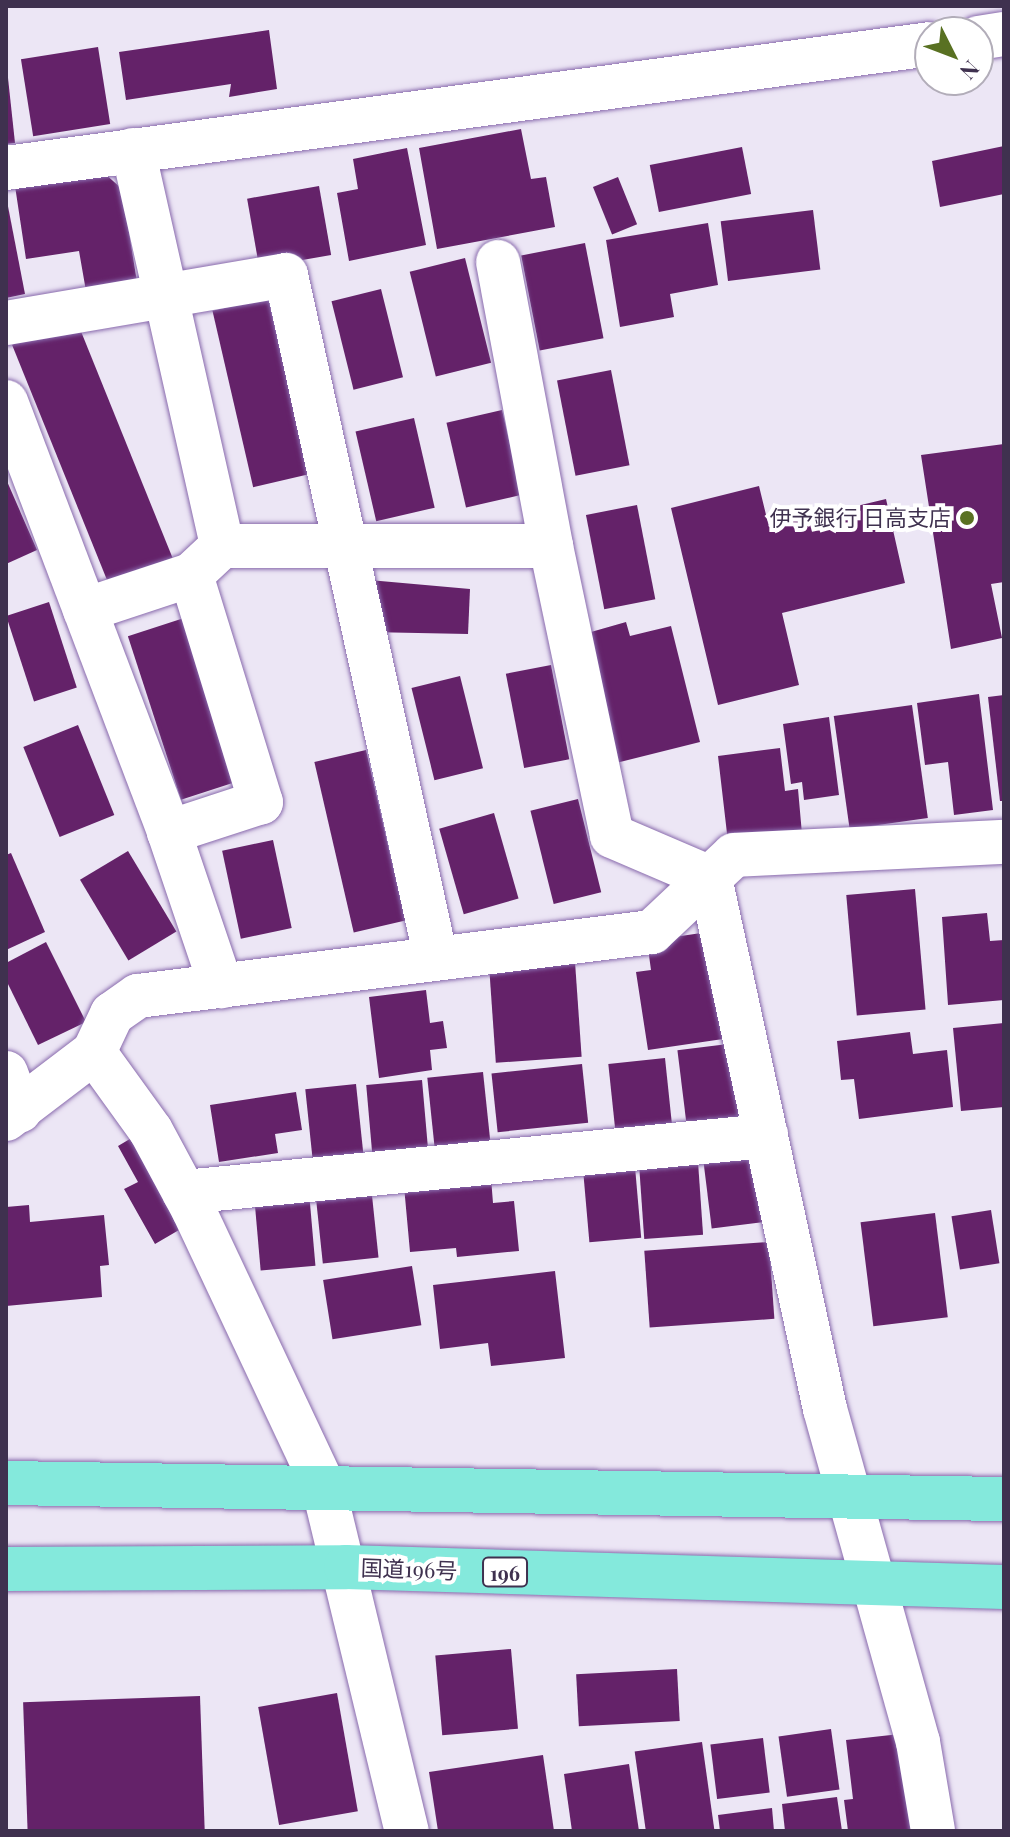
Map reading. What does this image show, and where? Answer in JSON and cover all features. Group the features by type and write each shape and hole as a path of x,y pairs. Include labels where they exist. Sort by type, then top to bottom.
{"highway":[{"path":"6,1483 323,1485 852,1500 1004,1499"},
{"name":"国道196号","path":"6,1569 346,1567 1004,1587"}],"street":[{"path":"6,168 914,46"},
{"path":"133,150 222,546"},
{"path":"498,262 551,546 612,836 710,878"},
{"path":"6,323 167,299 286,275 350,546 436,959"},
{"path":"6,402 169,832 221,986"},
{"path":"85,610 191,575 222,546 551,546"},
{"path":"169,832 261,802 191,575"},
{"path":"11,1101 94,1052 112,1014 138,996 652,932 734,855 1004,842"},
{"path":"710,878 825,1409 918,1742 933,1831"},
{"path":"94,1052 151,1131 184,1192 323,1485 346,1567 407,1831"},
{"path":"184,1192 766,1136"},
{"path":"6,1462 61,1482"},
{"path":"6,1587 64,1568"}],"building":[{"path":"269,30 277,89 229,97 231,84 126,100 119,52"},
{"path":"98,47 110,124 33,136 21,59"},
{"path":"6,79 15,143 6,144"},
{"path":"521,129 531,179 546,177 555,227 437,249 419,148"},
{"path":"1004,146 1004,194 940,207 932,161"},
{"path":"742,147 751,194 659,212 650,165"},
{"path":"407,148 426,245 349,261 337,193 358,189 353,159"},
{"path":"103,172 122,189 137,282 86,291 79,251 26,259 15,186"},
{"path":"618,177 637,224 612,234 593,187"},
{"path":"319,186 331,255 259,268 247,199"},
{"path":"6,196 25,294 6,298"},
{"path":"813,210 820,270 728,281 721,221"},
{"path":"708,223 718,285 670,294 674,317 620,327 606,240"},
{"path":"585,243 604,338 540,351 521,255"},
{"path":"465,258 491,363 436,377 410,272"},
{"path":"381,289 403,377 354,390 332,301"},
{"path":"268,298 309,474 253,487 212,311"},
{"path":"76,319 175,563 111,589 12,345"},
{"path":"611,370 630,465 576,476 557,380"},
{"path":"502,410 522,495 466,508 446,423"},
{"path":"414,418 435,508 376,521 356,431"},
{"name":"伊予銀行 日高支店","path":"1004,444 1004,582 991,584 1002,638 951,649 921,455"},
{"path":"6,479 37,550 6,564"},
{"path":"759,486 769,527 886,499 905,583 782,613 799,685 718,705 671,508"},
{"path":"637,505 655,599 604,609 586,515"},
{"path":"369,580 470,589 468,634 368,632"},
{"path":"49,602 77,688 34,702 6,616"},
{"path":"184,618 237,782 181,800 128,636"},
{"path":"626,622 630,636 671,626 700,742 616,763 584,634"},
{"path":"551,665 569,759 524,768 506,674"},
{"path":"460,676 483,768 434,780 411,688"},
{"path":"979,694 993,810 954,815 948,762 925,765 917,703"},
{"path":"1004,695 1004,801 1000,801 988,697"},
{"path":"912,705 928,818 850,829 834,716"},
{"path":"829,717 839,795 804,800 802,782 791,784 783,724"},
{"path":"78,725 114,815 60,837 23,747"},
{"path":"780,748 785,791 798,789 802,834 728,842 718,756"},
{"path":"366,750 405,921 354,932 314,762"},
{"path":"578,799 601,892 554,904 530,811"},
{"path":"494,813 519,899 464,914 439,829"},
{"path":"273,840 292,928 241,939 222,851"},
{"path":"128,851 176,932 128,960 80,880"},
{"path":"11,853 45,932 6,950 6,855"},
{"path":"915,889 926,1010 857,1016 846,895"},
{"path":"987,913 990,941 1004,940 1004,1000 948,1005 942,917"},
{"path":"708,932 723,1039 648,1050 636,972 651,970 647,941"},
{"path":"46,942 86,1022 38,1045 6,980 6,963"},
{"path":"575,962 582,1057 496,1063 489,968"},
{"path":"426,990 430,1023 443,1021 447,1048 430,1050 432,1070 379,1078 369,997"},
{"path":"1004,1023 1004,1107 961,1111 953,1028"},
{"path":"910,1032 913,1054 947,1050 953,1107 859,1119 854,1079 841,1080 837,1041"},
{"path":"736,1043 745,1118 687,1126 677,1050"},
{"path":"665,1058 672,1126 615,1132 608,1064"},
{"path":"582,1064 588,1123 498,1132 491,1074"},
{"path":"483,1072 491,1146 435,1151 427,1078"},
{"path":"422,1080 428,1153 373,1158 366,1085"},
{"path":"356,1084 364,1156 313,1161 305,1089"},
{"path":"296,1092 302,1130 275,1134 278,1153 219,1162 210,1105"},
{"path":"140,1133 191,1223 155,1244 124,1189 138,1182 118,1146"},
{"path":"760,1154 768,1221 712,1228 703,1161"},
{"path":"698,1162 703,1235 644,1239 639,1166"},
{"path":"635,1167 641,1238 589,1242 583,1172"},
{"path":"491,1178 493,1203 514,1201 519,1251 457,1257 456,1248 410,1252 404,1186"},
{"path":"371,1186 379,1258 323,1263 315,1192"},
{"path":"309,1192 315,1266 261,1271 254,1197"},
{"path":"29,1205 30,1222 104,1215 109,1265 100,1266 102,1297 6,1306 6,1207"},
{"path":"991,1210 999,1263 960,1270 951,1216"},
{"path":"935,1213 948,1317 873,1326 861,1222"},
{"path":"769,1242 774,1319 650,1328 644,1251"},
{"path":"412,1266 421,1325 332,1339 323,1280"},
{"path":"555,1271 565,1358 491,1366 488,1343 440,1349 433,1285"},
{"path":"511,1649 518,1729 442,1735 435,1656"},
{"path":"677,1669 680,1721 579,1726 576,1674"},
{"path":"337,1693 358,1811 279,1825 258,1707"},
{"path":"200,1696 205,1831 28,1831 23,1702"},
{"path":"831,1729 839,1789 787,1797 779,1736"},
{"path":"900,1734 920,1831 848,1831 844,1800 853,1799 846,1740"},
{"path":"763,1738 770,1793 717,1799 710,1744"},
{"path":"702,1742 715,1831 646,1831 635,1751"},
{"path":"543,1755 554,1831 438,1831 429,1772"},
{"path":"629,1764 639,1831 572,1831 564,1774"},
{"path":"837,1797 842,1831 785,1831 782,1804"},
{"path":"772,1808 774,1831 720,1831 718,1815"}],"place":[{"name":"伊予銀行 日高支店","path":"967,518"}]}
